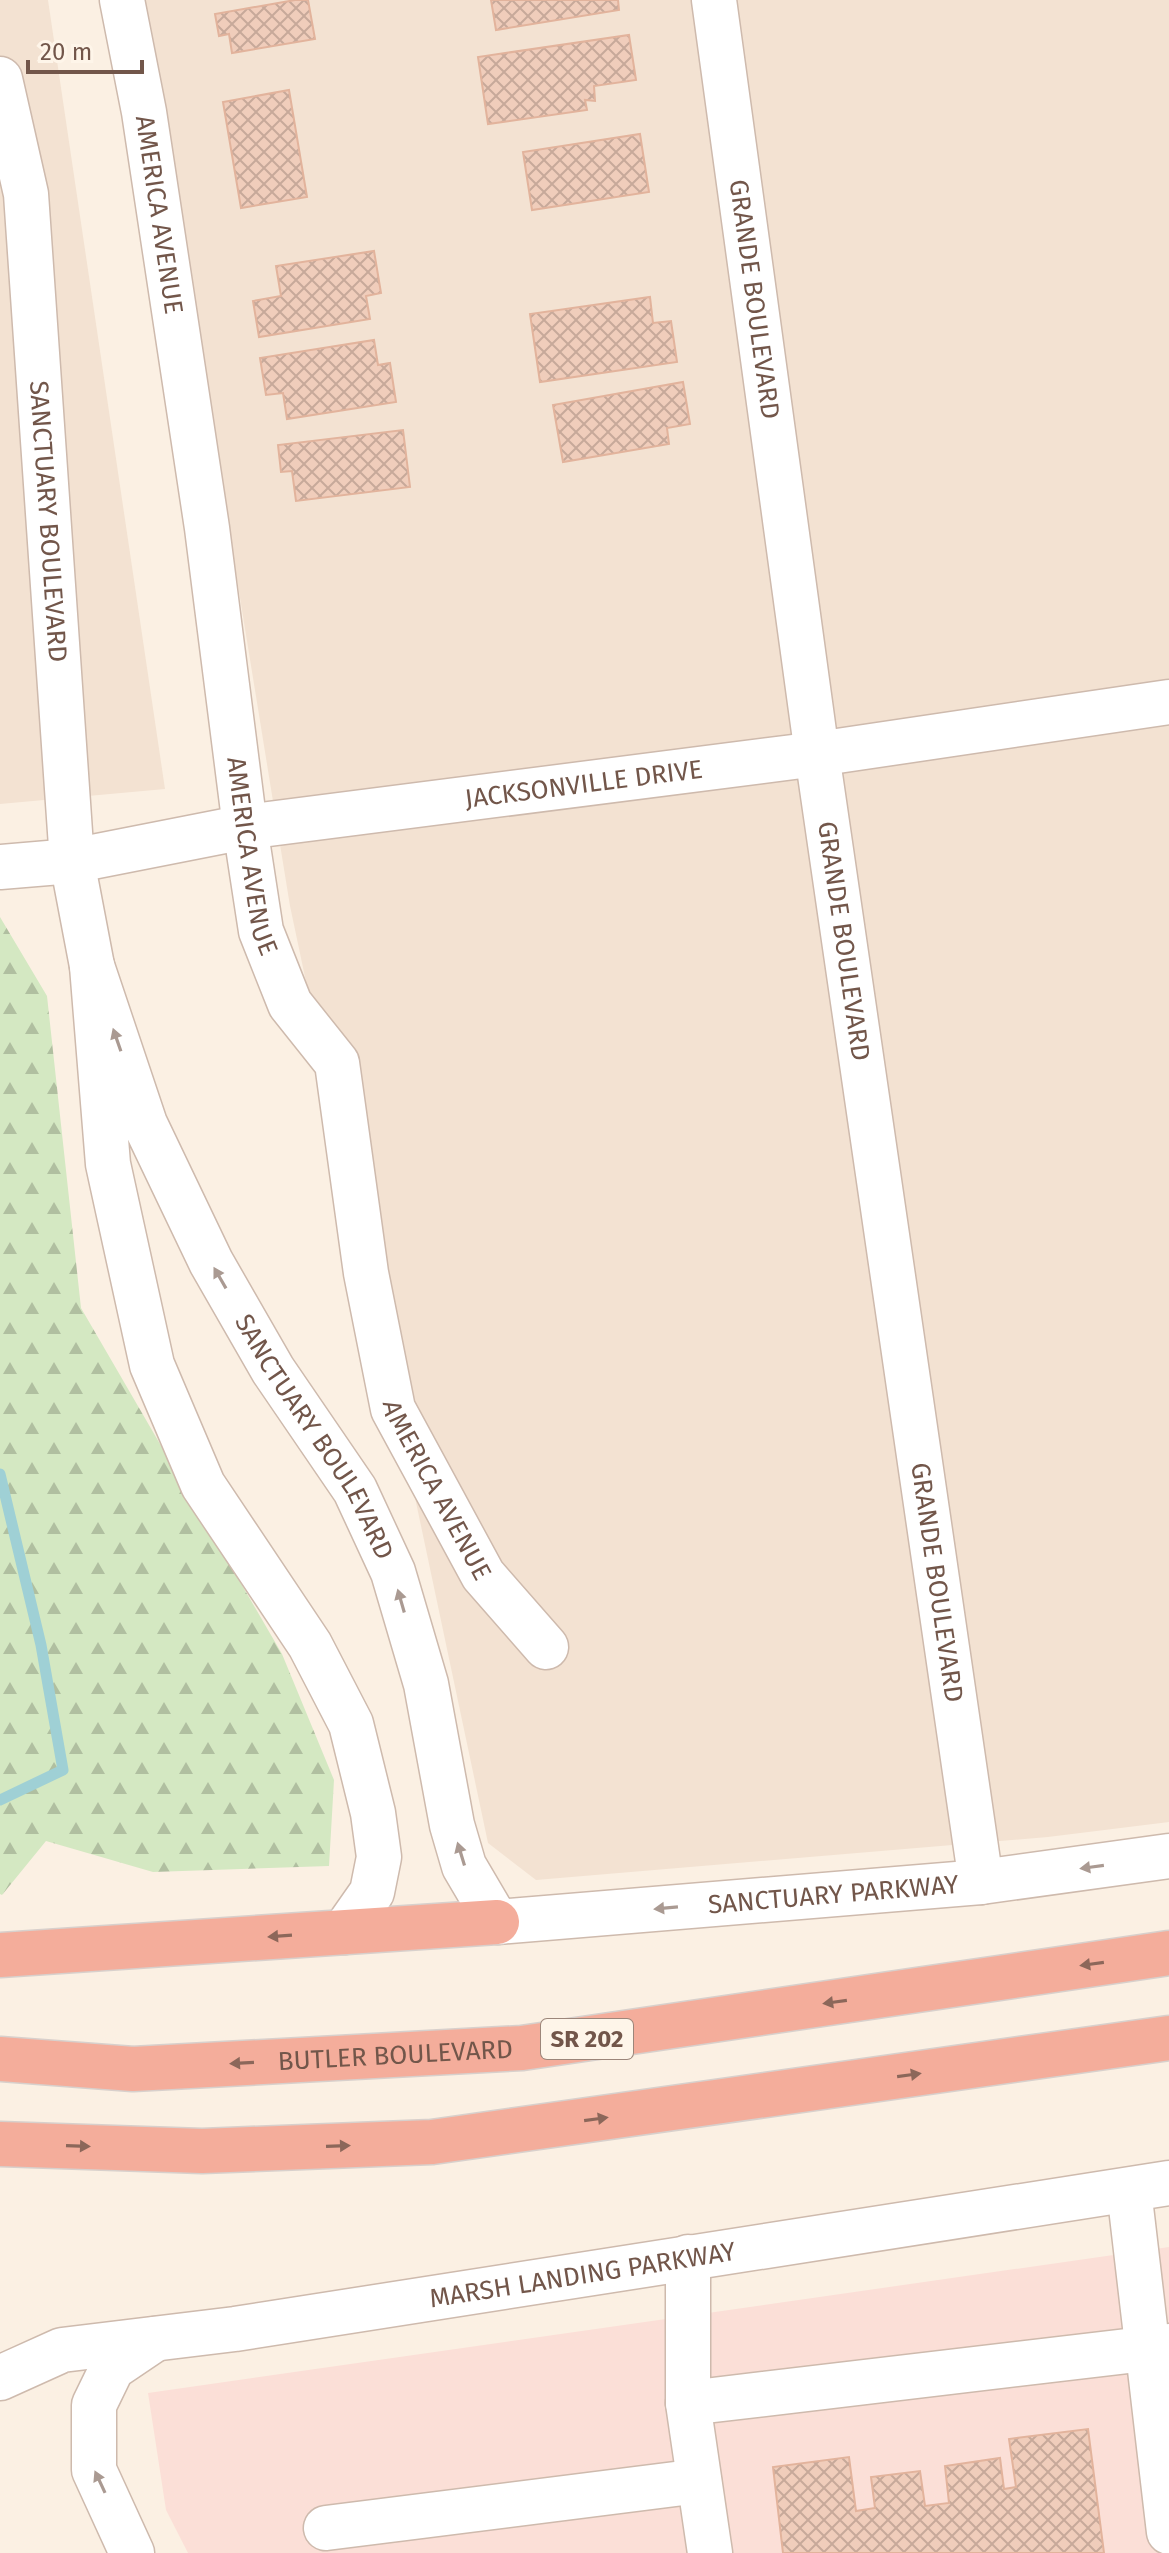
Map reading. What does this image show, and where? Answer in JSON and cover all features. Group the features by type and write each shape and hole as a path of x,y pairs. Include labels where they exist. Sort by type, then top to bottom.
{"highway":[{"path":"0,1955 497,1922"},
{"name":"BUTLER BOULEVARD","path":"0,2059 133,2069 522,2048 1169,1953"},
{"path":"0,2144 202,2151 432,2142 1169,2038"}],"street":[{"name":"AMERICA AVENUE","path":"122,0 144,112 207,528 261,931 290,1004 337,1063 366,1273 393,1409 483,1575 546,1647"},
{"name":"GRANDE BOULEVARD","path":"714,0 817,754 981,1882"},
{"name":"SANCTUARY BOULEVARD","path":"0,79 26,194 72,861 92,966 108,1164 152,1365 203,1485 310,1645 351,1724 373,1813 379,1857 372,1892 344,1932"},
{"name":"JACKSONVILLE DRIVE","path":"0,867 72,861 245,827 817,754 1169,702"},
{"name":"SANCTUARY BOULEVARD","path":"92,966 145,1124 211,1262 273,1370 355,1490 393,1572 426,1684 452,1825 464,1866 497,1922"},
{"name":"SANCTUARY PARKWAY","path":"497,1922 981,1882 1169,1856"},
{"name":"MARSH LANDING PARKWAY","path":"0,2378 62,2350 155,2339 1149,2186"},
{"path":"1149,2186 1169,2532"},
{"path":"688,2257 688,2403 710,2553"},
{"path":"132,2553 94,2470 94,2405 112,2368 155,2339"},
{"path":"688,2403 1158,2347"},
{"path":"326,2528 699,2481"}],"shaded area":[{"path":"0,0 48,0 165,789 0,804"},
{"path":"143,0 1169,0 1169,1822 1048,1837 536,1880 488,1843 290,906"},
{"path":"1169,2247 1169,2553 188,2553 166,2510 148,2393"}],"green space":[{"path":"0,917 47,996 81,1308 282,1654 334,1780 329,1866 153,1872 46,1841 0,1894"}],"building":[{"path":"308,0 315,39 232,53 229,34 219,36 215,14"},
{"path":"491,0 618,0 619,10 496,30"},
{"path":"629,35 636,80 594,86 595,101 585,100 587,110 488,124 478,57"},
{"path":"289,90 307,197 241,208 223,102"},
{"path":"640,134 649,192 532,210 523,152"},
{"path":"374,251 381,293 366,296 370,319 259,337 253,301 281,296 276,266"},
{"path":"650,297 653,323 671,321 677,362 540,382 530,314"},
{"path":"374,340 378,365 390,363 396,402 287,419 283,393 266,395 260,358"},
{"path":"683,382 690,424 667,428 669,444 563,462 553,405"},
{"path":"403,430 410,487 296,501 292,471 281,472 278,445"},
{"path":"1088,2429 1104,2553 783,2553 773,2467 849,2457 856,2511 875,2508 871,2477 920,2471 925,2506 949,2503 945,2466 1000,2458 1004,2489 1016,2487 1009,2439"}],"waterway":[{"path":"0,1474 41,1645 63,1770 0,1800"}]}
